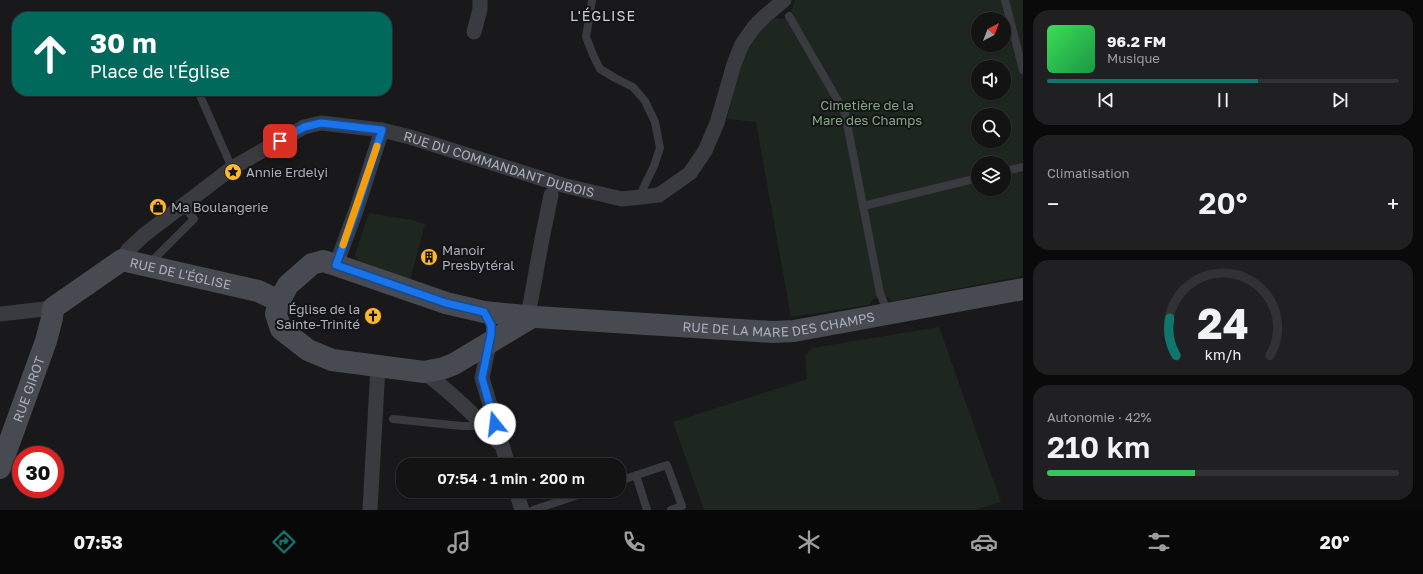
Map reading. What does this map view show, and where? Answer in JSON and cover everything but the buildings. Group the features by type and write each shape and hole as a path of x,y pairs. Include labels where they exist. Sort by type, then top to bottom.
{"street":[{"path":"474,32 480,9 480,0"},
{"name":"RUE DU COMMANDANT DUBOIS","path":"122,260 128,250 144,234 232,168 304,127 321,123 382,130 410,137 562,185 622,199 659,195 690,173 706,151 717,123 734,64 742,44 754,27 784,0"},
{"path":"336,265 357,208 382,130"},
{"path":"279,301 276,314 281,329 308,350 332,360 424,372 444,368 489,344 530,317 542,239 552,195"},
{"name":"RUE DE L'ÉGLISE","path":"0,314 53,308 122,260 258,291 279,301"},
{"name":"RUE DE LA MARE DES CHAMPS","path":"279,301 288,285 312,264 323,261 446,303 484,312 530,317 773,332 794,331 1023,289"},
{"name":"RUE GIROT","path":"0,468 46,341 53,308"},
{"path":"484,312 491,325 489,344 482,378 490,425 501,445 506,458"},
{"path":"370,510 378,366"},
{"path":"424,372 490,425"},
{"path":"518,498 522,510"}],"lane":[{"path":"592,0 586,37 600,69 633,87 645,101 655,122 660,148 654,166 639,197"},
{"path":"1005,0 1023,70"},
{"path":"789,16 845,113 880,293 888,314"},
{"path":"200,96 232,168"},
{"path":"1011,169 1023,166"},
{"path":"863,206 971,180"},
{"path":"148,266 194,219 183,205"},
{"path":"393,419 462,426 490,425"},
{"path":"626,479 667,465 682,506 671,510"},
{"path":"636,475 647,510"},
{"path":"533,510 569,498"}],"green space":[{"name":"Cimetière de la Mare des Champs","path":"795,0 1023,0 1023,276 892,301 888,297 873,299 869,305 791,317 756,122 727,119 739,67 758,31 775,18 780,19 787,17"},
{"path":"369,213 411,220 425,224 409,284 358,260 355,255"},
{"path":"939,327 1001,502 975,510 704,510 673,422 807,379 805,356 812,348"}],"slow traffic":[{"path":"343,245 357,208 377,146"}],"place":[{"name":"Annie Erdelyi","path":"233,172"},
{"name":"Ma Boulangerie","path":"158,207"},
{"name":"Manoir Presbytéral","path":"429,257"},
{"name":"Église de la Sainte-Trinité","path":"373,316"}],"district":[{"name":"L'ÉGLISE","path":"603,16"}],"route":[{"path":"280,141 304,127 321,123 382,130 357,208 336,265 446,303 484,312 491,325 491,334 482,378 495,424"}]}
